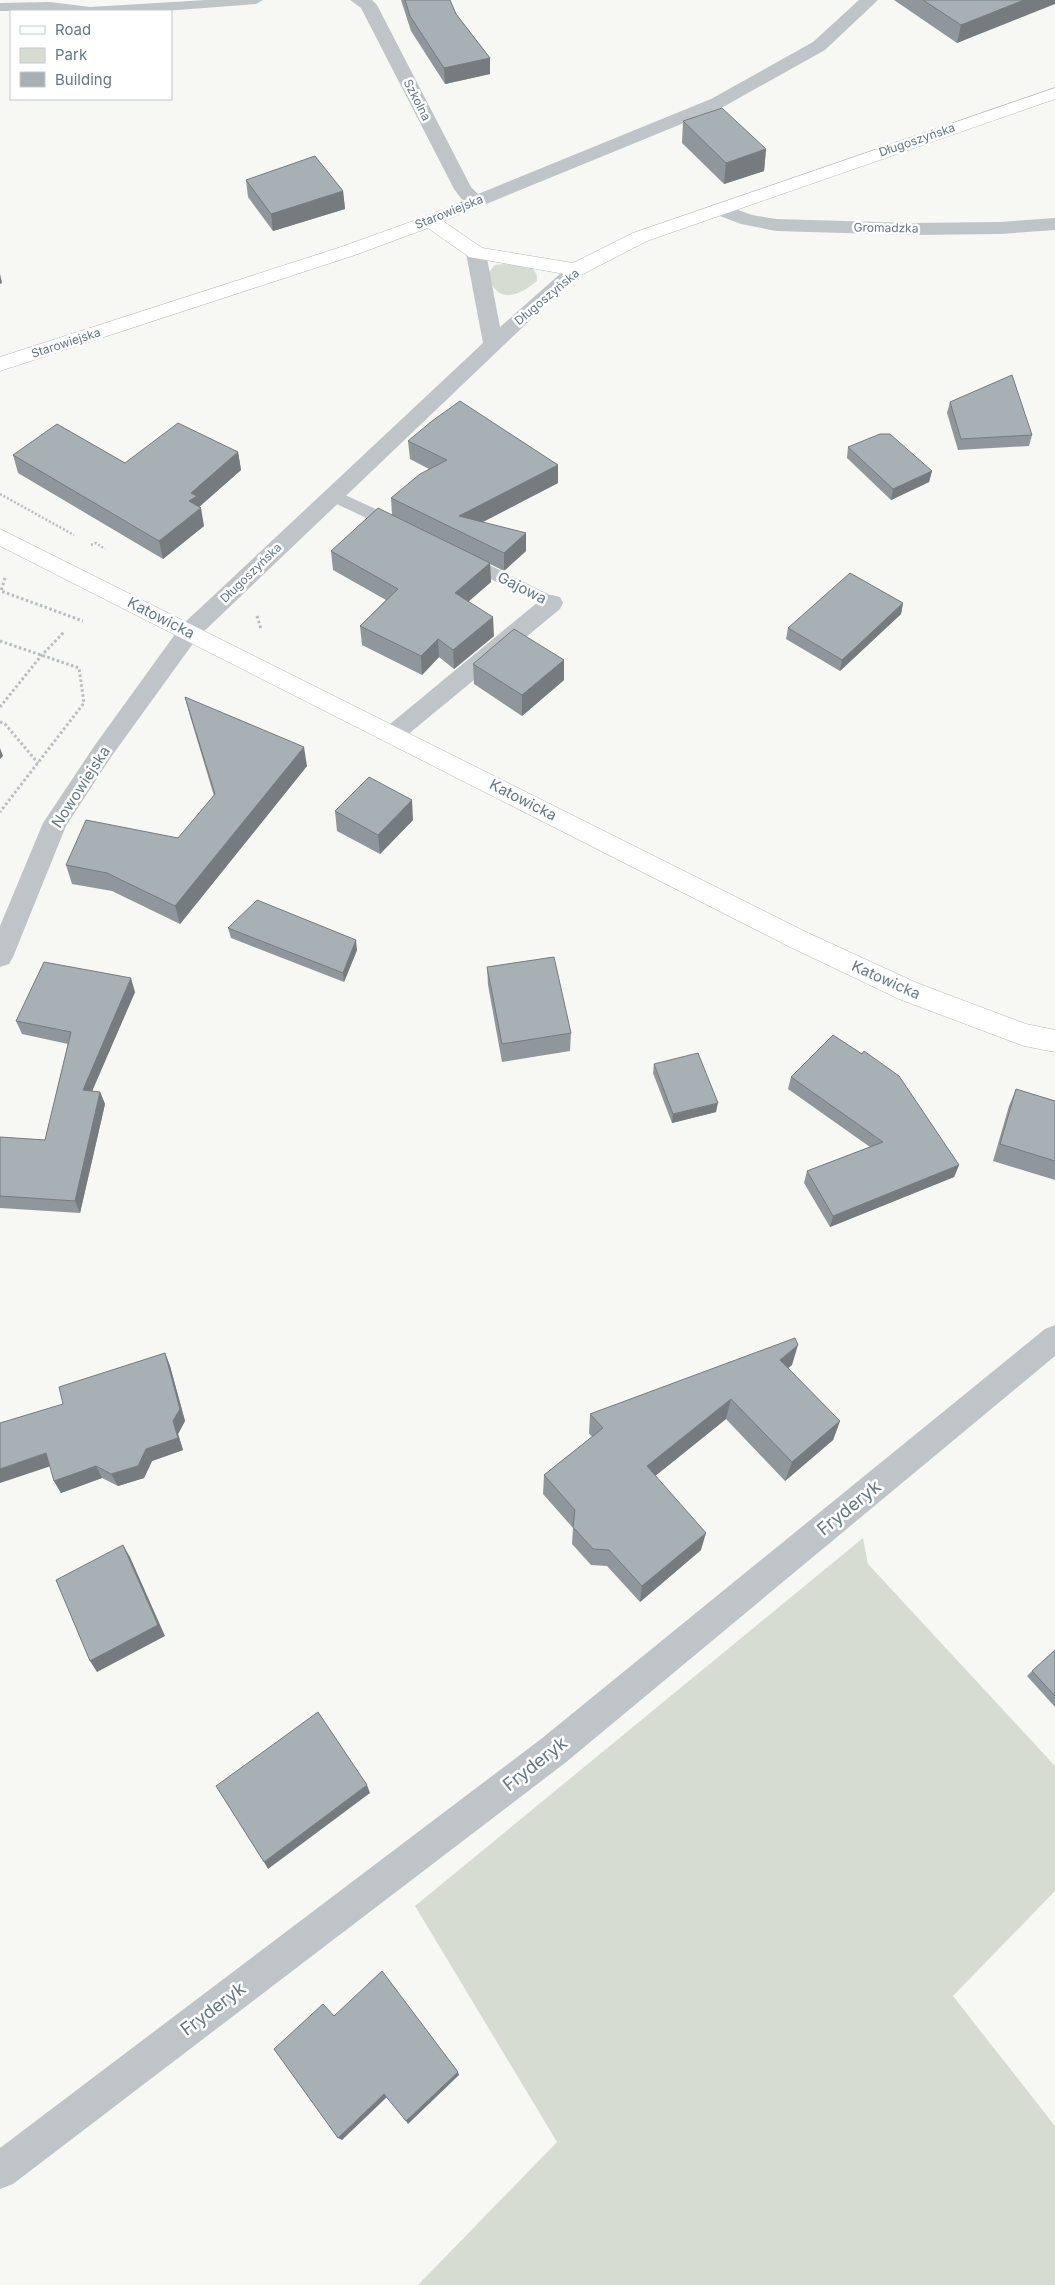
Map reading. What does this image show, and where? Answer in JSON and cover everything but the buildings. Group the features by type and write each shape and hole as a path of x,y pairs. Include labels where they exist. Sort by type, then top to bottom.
{"street":[{"name":"Szkolna","path":"358,0 368,5 463,189 476,202"},
{"name":"Starowiejska","path":"0,364 339,254 430,221 717,103 819,46 869,0"},
{"name":"Długoszyńska","path":"189,632 542,298 576,270 640,237 1055,93"},
{"name":"Gromadzka","path":"719,209 748,220 776,226 1000,228 1055,224"},
{"path":"430,221 476,254 576,270"},
{"path":"476,254 493,344"},
{"name":"Katowicka","path":"0,538 797,940 908,990 1024,1035 1055,1041"},
{"name":"Gajowa","path":"392,735 552,603"},
{"name":"Nowowiejska","path":"0,956 55,823 189,632"},
{"name":"Fryderyk","path":"0,2171 553,1751 1055,1338"}],"lane":[{"path":"116,10 256,0"},
{"path":"0,7 50,6 82,10"},
{"path":"332,495 410,531"},
{"name":"Gajowa","path":"454,554 552,603"}],"path":[{"path":"86,546 96,543 109,552"},
{"path":"6,574 1,591 84,621"},
{"path":"0,706 41,656 64,632"},
{"path":"0,641 79,668 84,703 0,812"},
{"path":"0,722 5,724 38,763"}],"green space":[{"path":"495,265 521,265 531,268 537,275 537,281 515,294 502,294 491,284 487,274"},
{"path":"863,1538 868,1564 1055,1766 1055,1891 953,1996 1055,2126 1055,2285 418,2285 557,2142 415,1906"}]}
